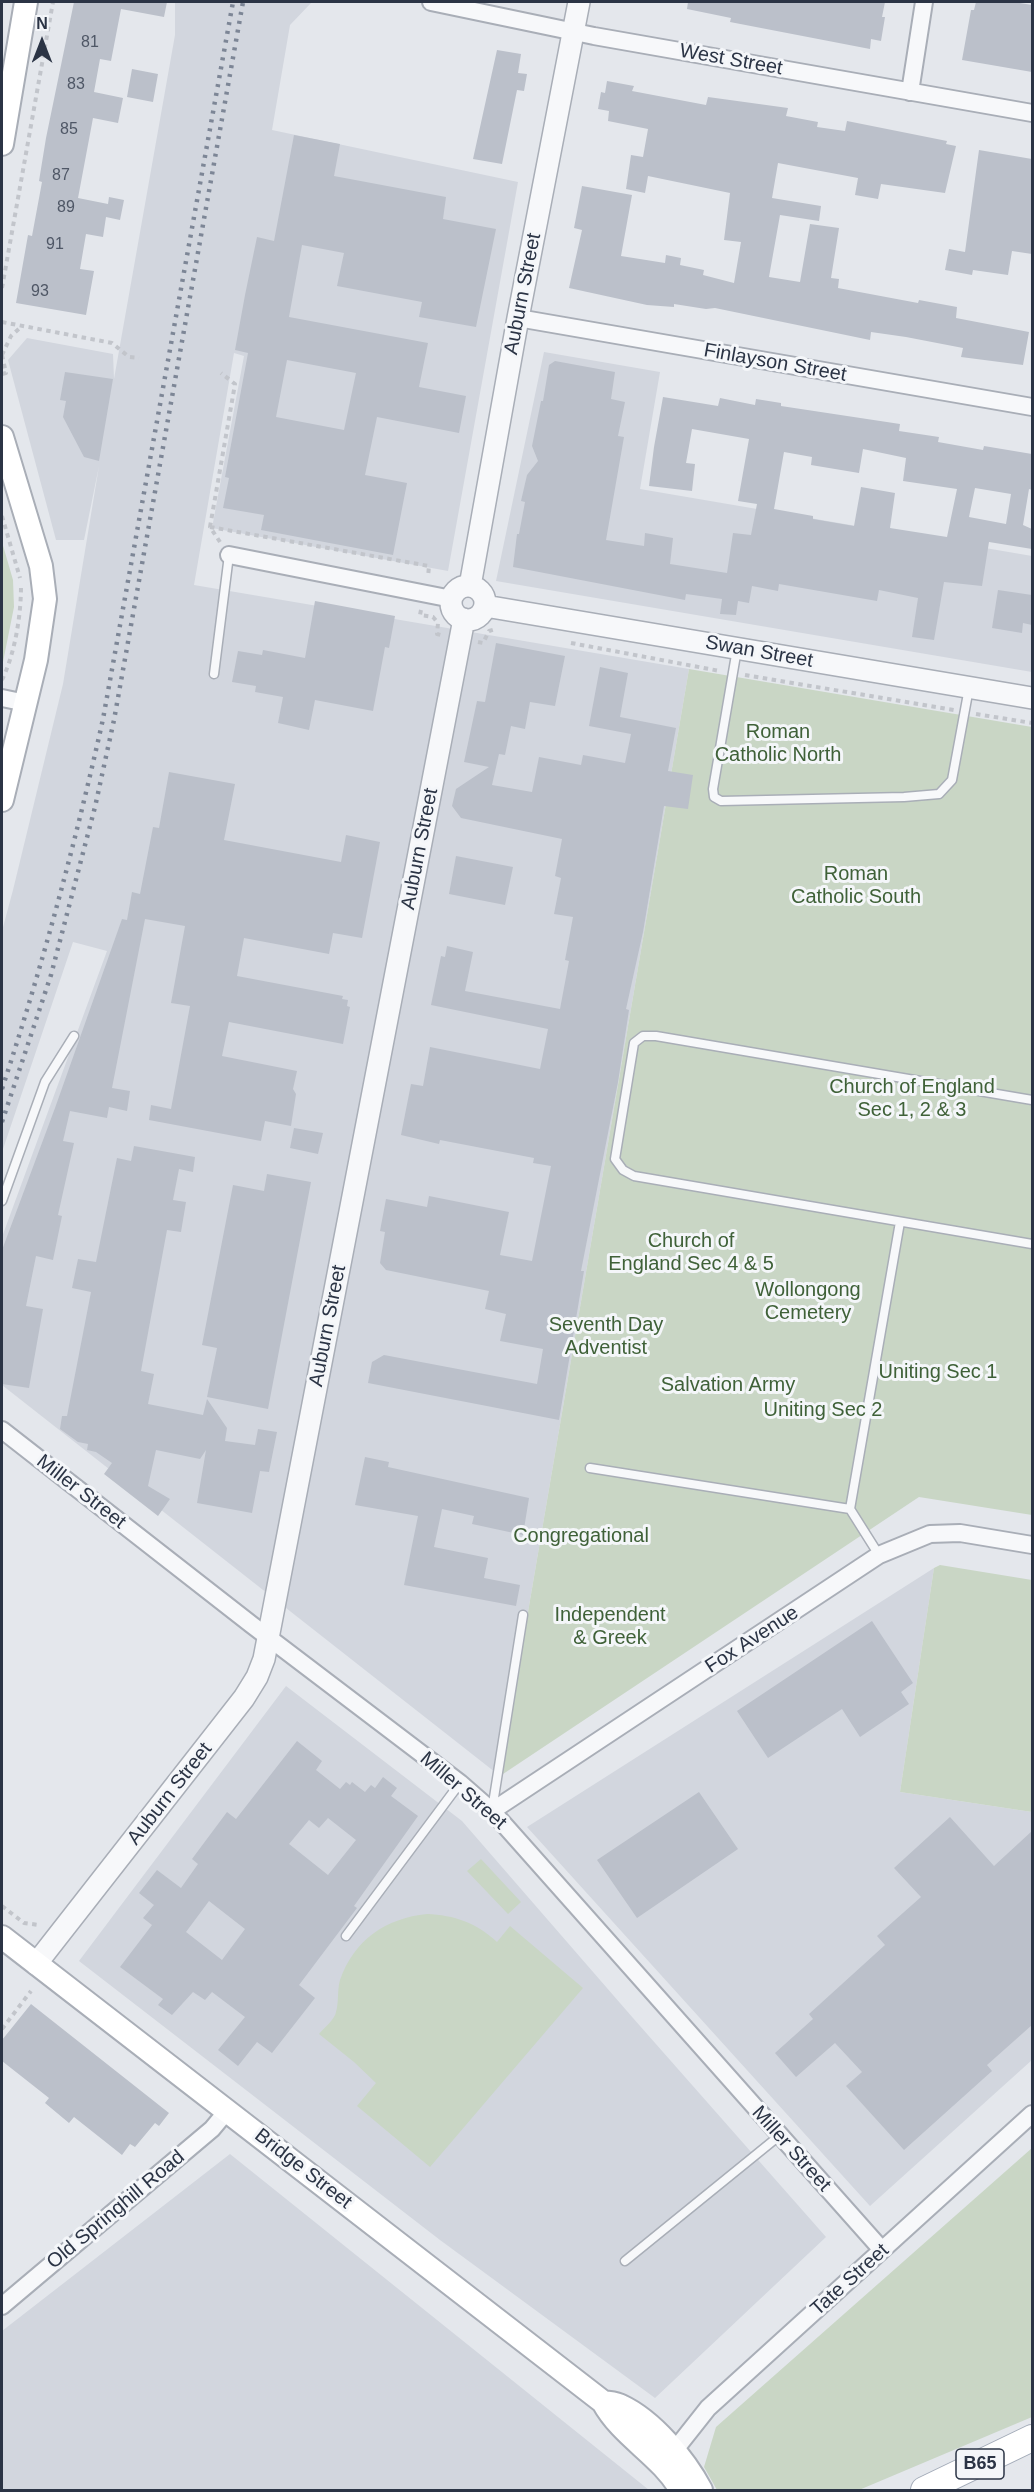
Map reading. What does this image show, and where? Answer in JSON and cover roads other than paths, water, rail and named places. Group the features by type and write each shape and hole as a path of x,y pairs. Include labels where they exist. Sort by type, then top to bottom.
{"main road":[{"path":"2,144 26,2"},
{"path":"2,436 36,550 44,582 45,599 42,631 2,800"},
{"name":"Bridge Street","path":"2,1937 603,2402 611,2418 659,2461 681,2490"},
{"name":"Bridge Street","path":"603,2402 620,2405 647,2424 674,2451 701,2490"},
{"name":"B65","path":"924,2490 1032,2438"}],"street":[{"name":"West Street","path":"431,2 574,32 1032,113"},
{"name":"Auburn Street","path":"470,586 518,318 579,2"},
{"path":"910,92 924,2"},
{"name":"Finlayson Street","path":"518,318 1032,407"},
{"path":"229,555 452,599"},
{"path":"470,586 483,595 485,606 475,618 464,619 455,613 452,599 459,588 470,586"},
{"name":"Swan Street","path":"485,606 1032,698"},
{"name":"Auburn Street","path":"36,1964 244,1698 257,1677 264,1659 464,619"},
{"path":"2,698 26,703"},
{"name":"Miller Street","path":"2,1430 268,1638 460,1783 492,1811 882,2250"},
{"name":"Fox Avenue","path":"492,1811 879,1556 930,1534 960,1533 1032,1545"},
{"name":"Old Springhill Road","path":"2,2306 212,2129 227,2111"},
{"name":"Tate Street","path":"674,2451 708,2408 1032,2114"}],"lane":[{"path":"214,674 229,555"},
{"path":"737,649 712,789 714,797 721,801 904,797 939,794 952,780 969,688"},
{"path":"2,1201 45,1082 74,1036"},
{"path":"1032,1100 656,1036 643,1036 634,1043 615,1159 623,1170 634,1176 1032,1244"},
{"path":"879,1556 850,1509 900,1222"},
{"path":"590,1468 850,1509"},
{"path":"492,1811 523,1615"},
{"path":"346,1936 460,1783"},
{"path":"625,2260 779,2136"}],"railway":[{"path":"2,1089 57,906 103,719 233,2"},
{"path":"2,1122 51,975 95,807 114,720 243,2"}],"park label":[{"name":"Roman Catholic North","path":"778,744"},
{"name":"Roman Catholic South","path":"856,886"},
{"name":"Church of England Sec 1, 2 & 3","path":"912,1098"},
{"name":"Church of England Sec 4 & 5","path":"691,1252"},
{"name":"Wollongong Cemetery","path":"808,1302"},
{"name":"Seventh Day Adventist","path":"606,1336"},
{"name":"Uniting Sec 1","path":"938,1372"},
{"name":"Salvation Army","path":"728,1385"},
{"name":"Uniting Sec 2","path":"823,1410"},
{"name":"Congregational","path":"581,1536"},
{"name":"Independent & Greek","path":"610,1626"}]}
